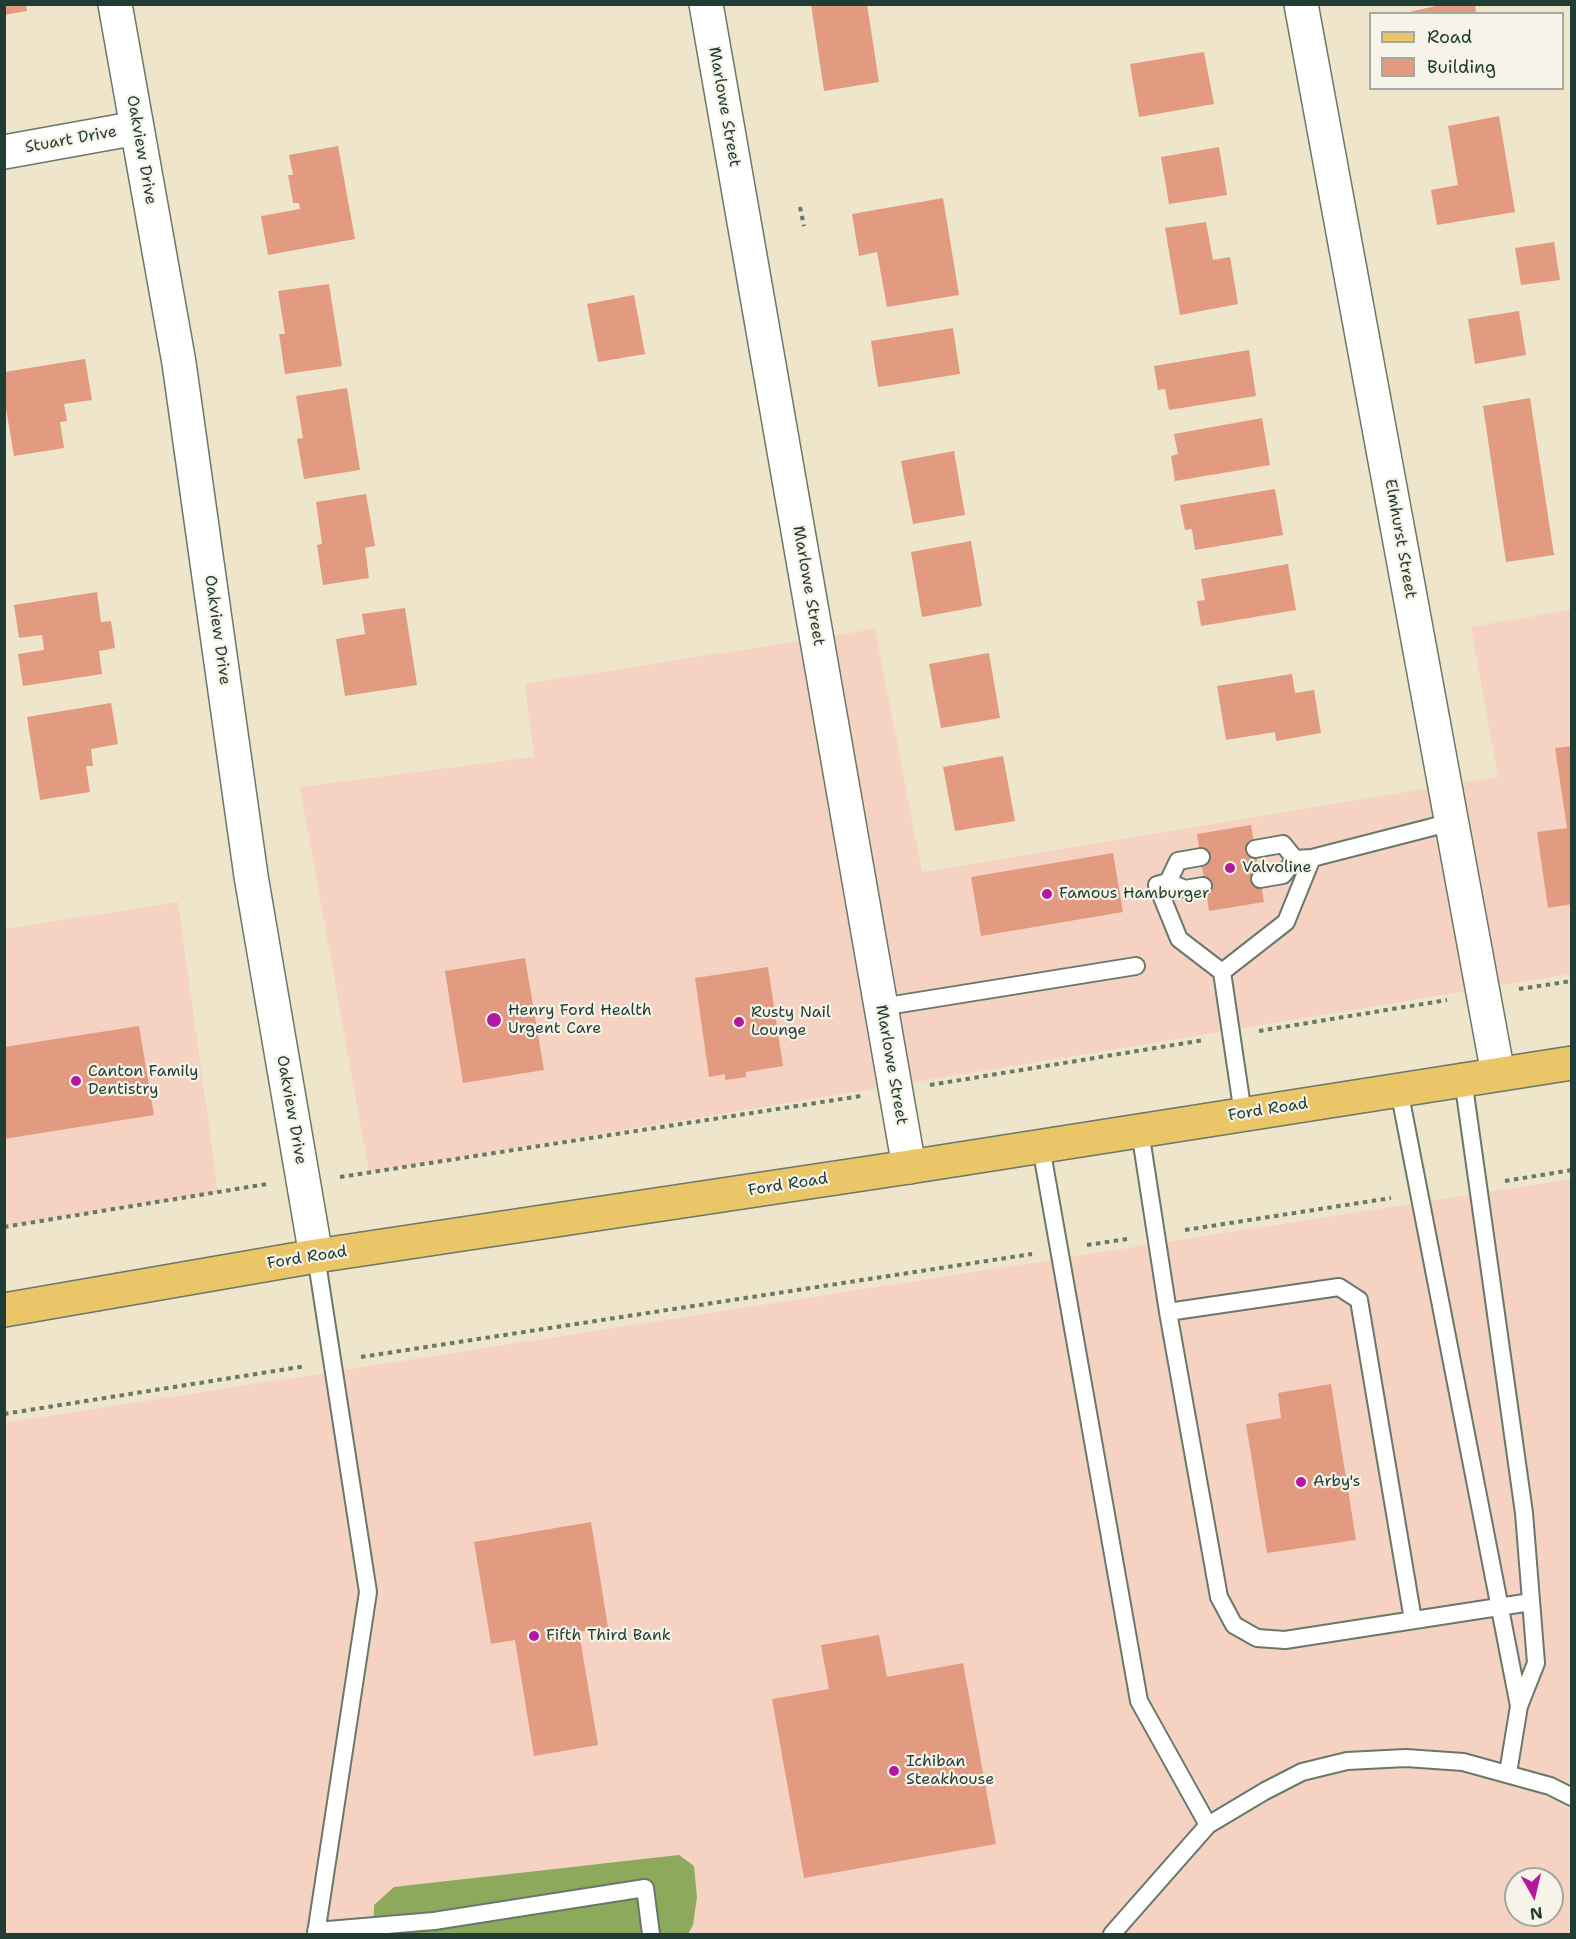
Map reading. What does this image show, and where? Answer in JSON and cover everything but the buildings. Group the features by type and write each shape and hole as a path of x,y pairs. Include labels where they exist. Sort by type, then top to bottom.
{"main road":[{"name":"Ford Road","path":"4,1310 316,1256 1041,1147 1572,1063"}],"street":[{"name":"Oakview Drive","path":"115,4 179,363 251,876 316,1256"},
{"name":"Marlowe Street","path":"706,4 909,1167"},
{"name":"Elmhurst Street","path":"1301,4 1498,1074"},
{"name":"Stuart Drive","path":"4,152 137,128"}],"lane":[{"path":"1260,879 1283,875 1303,858 1452,822"},
{"path":"1255,849 1283,844 1303,858"},
{"path":"1168,882 1178,861 1201,858"},
{"path":"1222,972 1286,922 1303,858"},
{"path":"1203,886 1185,889 1168,882 1157,885 1179,939 1222,972 1243,1114"},
{"path":"882,1007 1136,966"},
{"path":"1463,1079 1524,1513 1536,1663 1520,1706 1508,1773"},
{"path":"1399,1090 1520,1706"},
{"path":"1140,1131 1168,1312 1219,1597 1234,1625 1257,1638 1285,1640 1531,1602"},
{"path":"1041,1147 1139,1701 1208,1825"},
{"path":"316,1256 368,1592 316,1933 443,1927 645,1888 651,1935"},
{"path":"1168,1312 1339,1287 1359,1300 1413,1620"},
{"path":"1112,1935 1208,1825 1302,1772 1347,1761 1406,1758 1463,1762 1550,1786 1572,1797"}],"path":[{"path":"800,207 804,226"},
{"path":"4,1227 303,1179 340,1177 850,1098"},
{"path":"1478,1185 1572,1170"},
{"path":"4,1414 1419,1194"}],"shaded area":[{"path":"1571,610 1571,974 369,1172 300,787 534,757 525,684 875,629 922,872 1498,777 1471,627"},
{"path":"178,902 218,1192 5,1226 5,929"},
{"path":"1571,1179 1571,1934 5,1934 4,1423"}],"green space":[{"path":"679,1855 694,1866 697,1897 693,1925 688,1934 373,1934 374,1905 394,1887"}],"place":[{"name":"Valvoline","path":"1230,868"},
{"name":"Famous Hamburger","path":"1047,894"},
{"name":"Henry Ford Health Urgent Care","path":"494,1020"},
{"name":"Rusty Nail Lounge","path":"739,1022"},
{"name":"Canton Family Dentistry","path":"76,1081"},
{"name":"Arby's","path":"1301,1482"},
{"name":"Fifth Third Bank","path":"534,1636"},
{"name":"Ichiban Steakhouse","path":"894,1771"}]}
